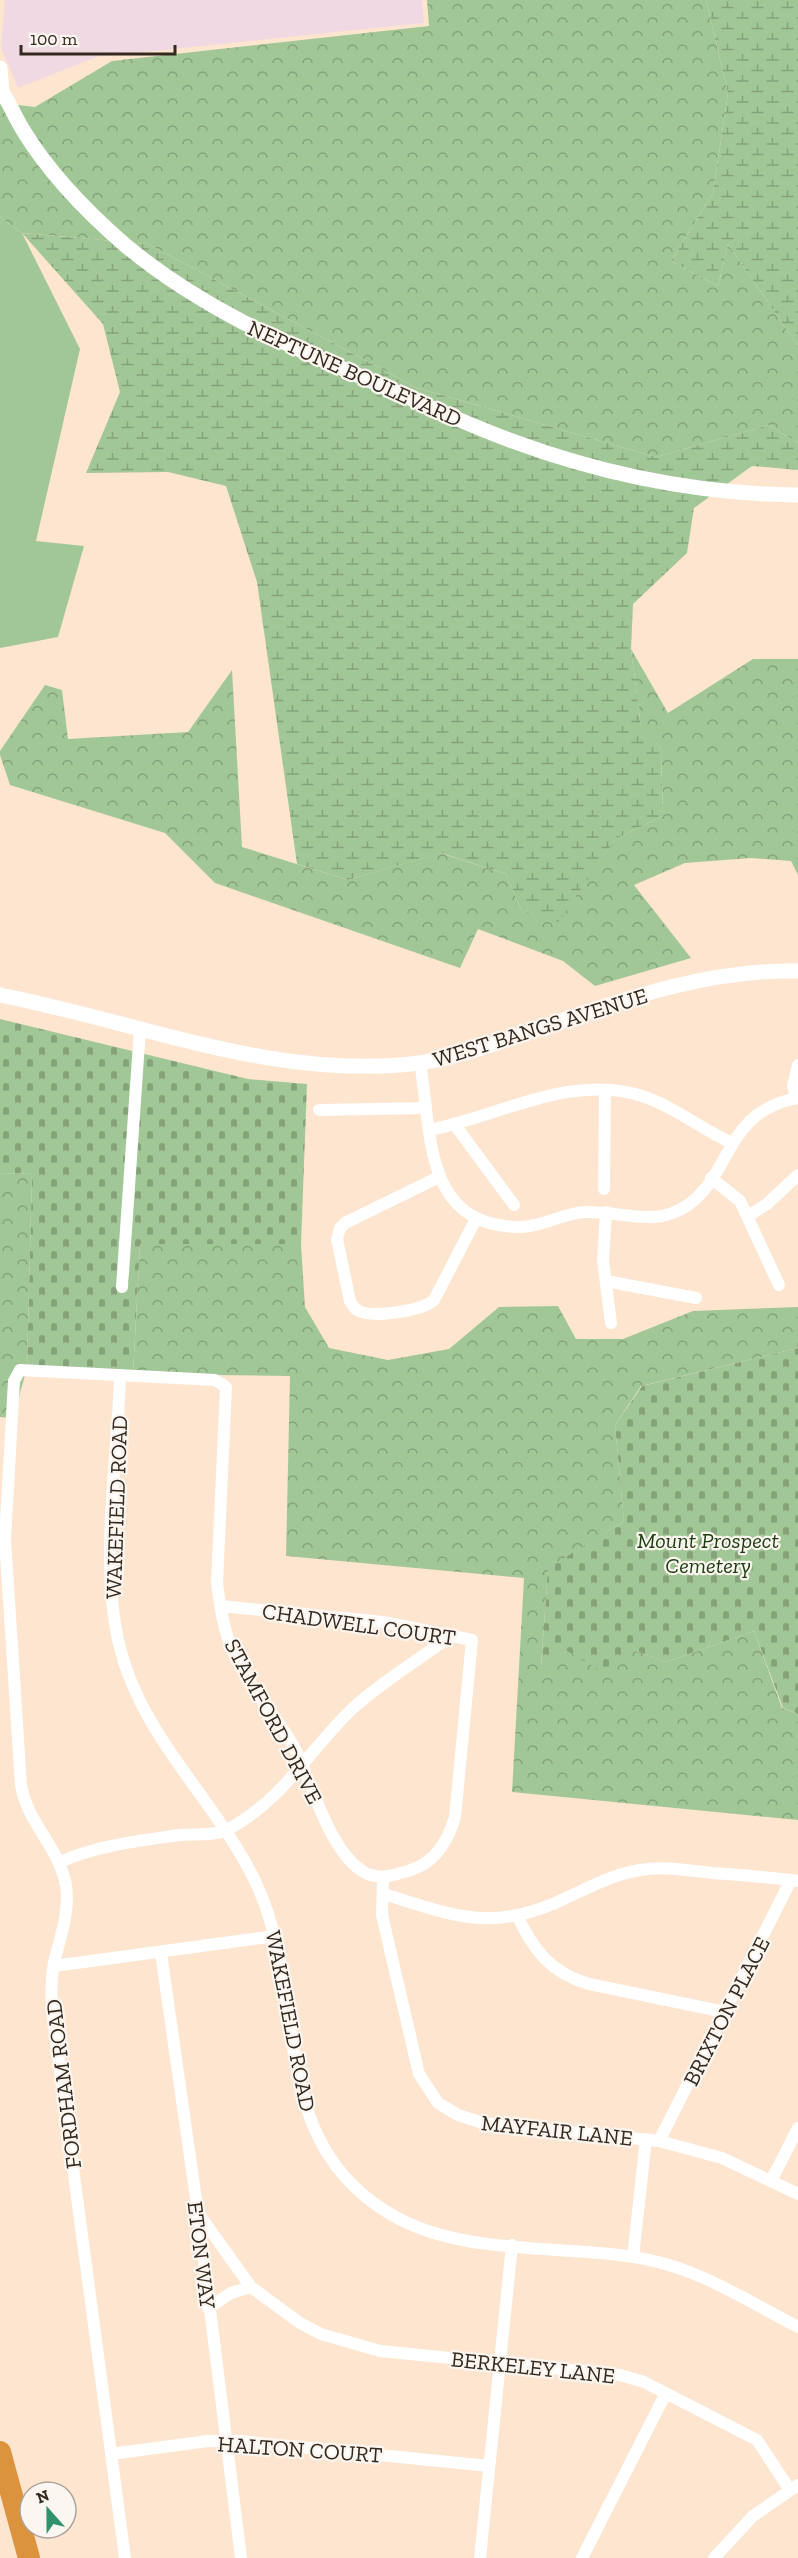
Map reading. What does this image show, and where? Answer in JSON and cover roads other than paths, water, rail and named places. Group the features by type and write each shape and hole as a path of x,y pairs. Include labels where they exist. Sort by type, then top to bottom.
{"highway":[{"path":"0,2452 29,2558"}],"street":[{"name":"NEPTUNE BOULEVARD","path":"0,68 1,90 23,131 64,185 96,218 147,262 241,323 480,428 549,454 683,486 798,495"},
{"name":"WEST BANGS AVENUE","path":"0,995 225,1051 285,1062 329,1066 420,1062 467,1052 604,1005 679,986 734,974 798,971"},
{"path":"123,1287 140,1029"},
{"path":"420,1062 430,1149 439,1177 447,1190 476,1219 524,1227 579,1213 606,1212 646,1218 671,1214 700,1194 732,1143 750,1120 778,1104 797,1098 793,1086 798,1065"},
{"path":"429,1130 455,1125 551,1095 605,1090 647,1098 732,1143"},
{"path":"604,1189 605,1090"},
{"path":"319,1110 426,1108"},
{"path":"455,1125 514,1206"},
{"path":"748,1216 767,1204 798,1175"},
{"path":"439,1177 345,1223 340,1228 337,1239 350,1300 356,1309 366,1313 418,1310 428,1306 434,1300 476,1219"},
{"path":"711,1178 733,1193 748,1216 780,1285"},
{"path":"606,1212 603,1245 610,1323"},
{"path":"606,1281 696,1298"},
{"name":"FORDHAM ROAD","path":"120,1375 20,1370 14,1381 5,1539 21,1785 29,1814 60,1862 66,1887 67,1913 54,1966 52,2010 125,2558"},
{"name":"STAMFORD DRIVE","path":"120,1375 221,1382 226,1393 216,1571 220,1606 238,1662 286,1735 337,1844 362,1871 383,1877"},
{"name":"WAKEFIELD ROAD","path":"120,1375 110,1576 119,1645 133,1687 152,1728 227,1830 256,1885 275,1936 301,2095 315,2132 337,2166 373,2202 412,2224 453,2238 633,2258 682,2270 798,2327"},
{"name":"CHADWELL COURT","path":"220,1606 383,1622 472,1640 455,1817 450,1835 441,1849 426,1863 417,1868 383,1877"},
{"path":"60,1862 98,1848 123,1843 227,1830 268,1802 303,1768 328,1734 355,1707 452,1635"},
{"path":"384,1894 451,1916 479,1919 517,1915 544,1908 611,1877 643,1869 671,1869 795,1881"},
{"name":"MAYFAIR LANE","path":"383,1877 382,1915 414,2063 425,2086 438,2103 458,2115 483,2123 652,2140 722,2158 798,2194"},
{"name":"BRIXTON PLACE","path":"633,2258 652,2140 725,2012 795,1881"},
{"path":"517,1915 539,1954 550,1966 569,1977 589,1984 725,2012"},
{"path":"54,1966 275,1936"},
{"name":"ETON WAY","path":"160,1953 198,2213 208,2308 242,2558"},
{"path":"771,2181 798,2128"},
{"name":"BERKELEY LANE","path":"198,2213 251,2287 300,2323 349,2344 380,2351 620,2375 644,2382 758,2440 794,2488"},
{"path":"480,2558 512,2245"},
{"path":"208,2308 231,2293 251,2287"},
{"path":"582,2558 666,2393"},
{"name":"HALTON COURT","path":"111,2454 226,2440 489,2466"},
{"path":"714,2558 753,2516 794,2488"}],"park label":[{"name":"Mount Prospect Cemetery","path":"708,1553"}]}
